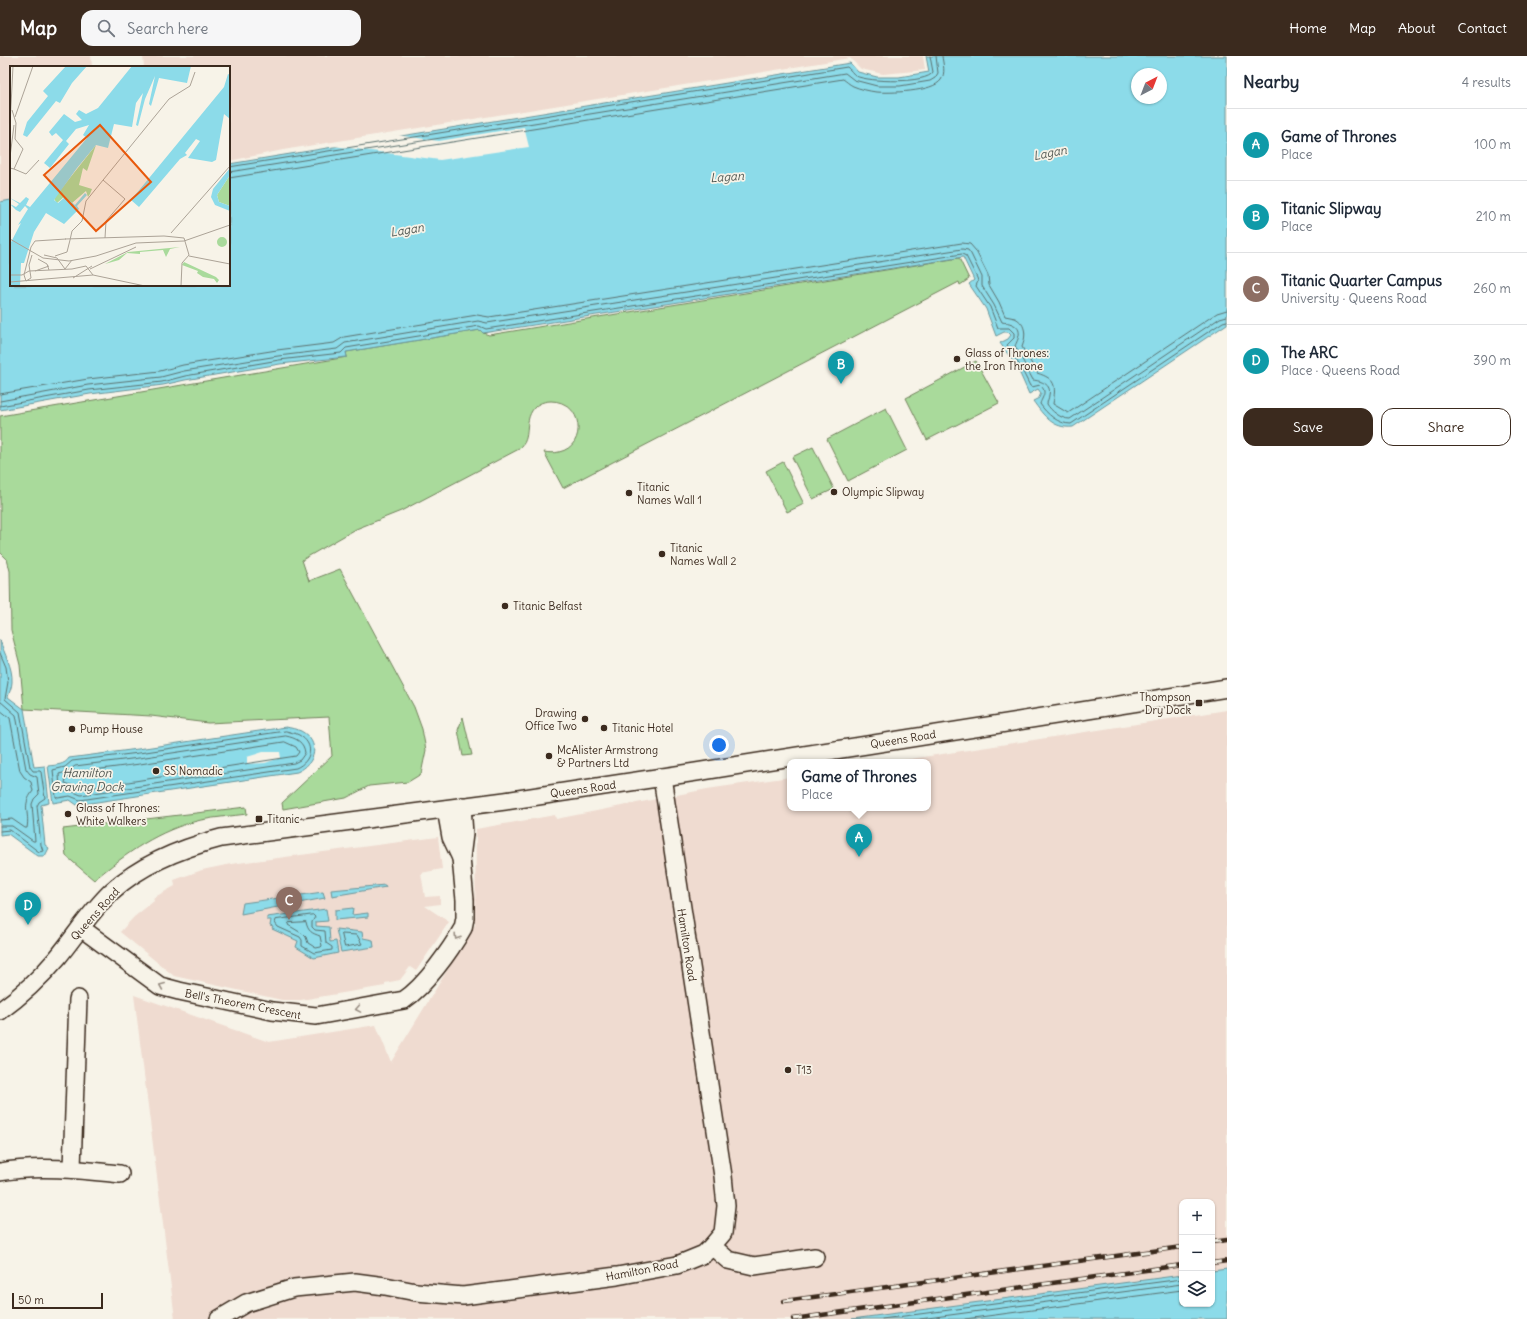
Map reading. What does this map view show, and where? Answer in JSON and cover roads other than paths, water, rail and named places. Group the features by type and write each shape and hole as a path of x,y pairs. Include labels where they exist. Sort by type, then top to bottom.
{"street":[{"name":"Queens Road","path":"0,1011 44,974 113,891 161,858 193,845 221,838 351,820 454,808 662,777 1227,688"},
{"name":"Hamilton Road","path":"219,1319 246,1303 294,1288 355,1282 416,1292 463,1296 617,1276 677,1265 704,1254 723,1233 726,1206 723,1176 662,777"},
{"name":"Bell's Theorem Crescent","path":"81,928 160,986 179,991 302,1016 316,1016 404,1000 414,993 423,983 462,928 465,918 465,900 460,858 451,837 454,808"},
{"path":"72,1168 78,999"},
{"path":"0,1172 10,1170 72,1168 120,1174"},
{"path":"712,1246 728,1260 754,1266 815,1257"}],"water":[{"name":"Lagan","path":"926,56 1227,56 1227,324 1073,427 1054,424 1041,412 1033,401 1039,398 1041,393 1038,389 1029,394 1017,367 1000,343 1008,339 1011,335 1008,332 1004,332 996,336 986,309 969,284 974,280 963,257 483,333 480,330 346,352 347,357 280,364 163,385 90,394 0,410 0,202 10,200 10,286 230,286 230,164 850,63 858,72 877,77 899,77 929,72"},
{"path":"0,640 10,666 12,676 12,686 8,697 24,709 34,767 45,766 49,803 41,805 45,845 49,848 45,856 38,856 8,834 0,835"},
{"name":"Hamilton Graving Dock","path":"286,727 301,731 307,736 314,747 314,753 308,764 297,772 77,805 70,800 53,803 48,766 63,763 69,758"},
{"path":"385,885 386,887 332,896 331,890"},
{"path":"323,892 325,898 241,914 243,903"},
{"path":"353,908 352,915 368,913 368,917 335,920 335,910"},
{"path":"326,909 328,921 316,922 316,926 329,927 330,942 336,941 338,953 314,958 296,947 298,941 272,929 273,927 270,926 271,920 267,920 267,917"},
{"path":"336,929 362,932 363,938 373,940 374,947 341,952"},
{"path":"1227,1269 1227,1319 852,1319 1179,1275 1179,1307 1215,1307 1215,1271"}],"railway":[{"path":"1215,1242 1227,1240"},
{"path":"784,1301 1179,1247"},
{"path":"1215,1263 1227,1261"},
{"path":"793,1319 1179,1265"}],"place":[{"name":"Glass of Thrones: the Iron Throne","path":"957,359"},
{"name":"Titanic Slipway","path":"841,384"},
{"name":"Olympic Slipway","path":"834,492"},
{"name":"Titanic Names Wall 1","path":"629,493"},
{"name":"Titanic Names Wall 2","path":"662,554"},
{"name":"Titanic Belfast","path":"505,606"},
{"name":"Thompson Dry Dock","path":"1199,703"},
{"name":"Drawing Office Two","path":"585,719"},
{"name":"Titanic Hotel","path":"604,728"},
{"name":"Pump House","path":"72,729"},
{"name":"McAlister Armstrong & Partners Ltd","path":"549,756"},
{"name":"SS Nomadic","path":"156,771"},
{"name":"Glass of Thrones: White Walkers","path":"68,814"},
{"name":"Titanic","path":"259,819"},
{"name":"Game of Thrones","path":"859,857"},
{"name":"Titanic Quarter Campus","path":"289,920"},
{"name":"The ARC","path":"28,925"},
{"name":"T13","path":"788,1070"}]}
